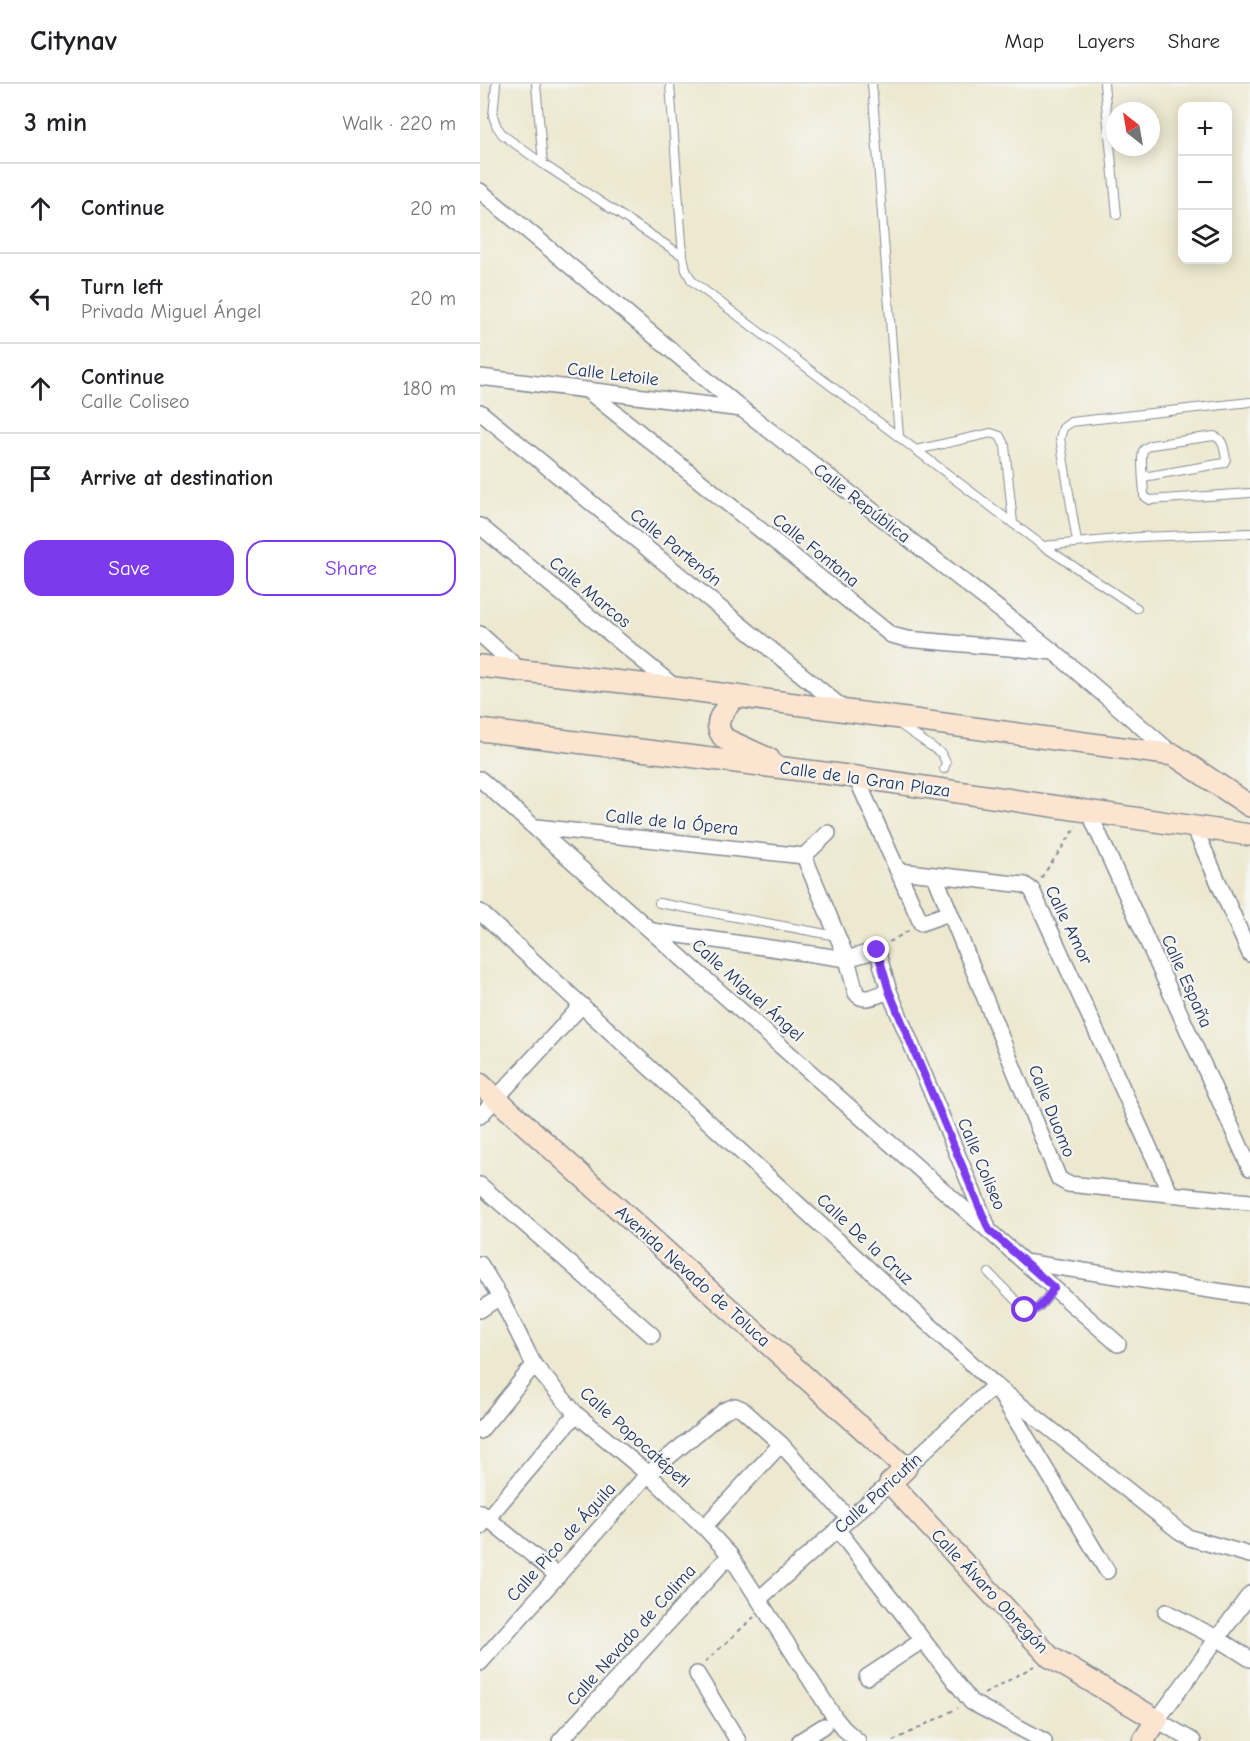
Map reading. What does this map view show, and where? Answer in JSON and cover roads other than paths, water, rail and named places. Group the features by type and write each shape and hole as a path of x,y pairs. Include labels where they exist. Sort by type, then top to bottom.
{"street":[{"name":"Calle República","path":"480,191 742,409 1054,652 1174,755 1250,806"},
{"name":"Calle Letoile","path":"480,377 742,409"},
{"name":"Calle Fontana","path":"588,391 891,635 907,639 1054,652"},
{"name":"Calle Partenón","path":"480,412 847,712"},
{"name":"Calle Marcos","path":"480,526 676,688"},
{"path":"480,634 520,670"},
{"path":"480,666 676,688 1174,755"},
{"path":"735,696 718,719 718,729 721,735 725,739 789,768"},
{"name":"Calle de la Gran Plaza","path":"480,730 856,777 1250,835"},
{"path":"856,777 921,923 949,913"},
{"name":"Calle Miguel Ángel","path":"480,779 989,1230"},
{"name":"Calle España","path":"1088,810 1250,1168"},
{"name":"Calle de la Ópera","path":"536,827 804,856"},
{"path":"1194,827 1250,954"},
{"path":"828,833 804,856 847,959 859,998 863,999 889,991"},
{"name":"Calle Amor","path":"899,871 1025,885 1032,890 1170,1193"},
{"name":"Calle Duomo","path":"935,876 1059,1179 1068,1184 1250,1202"},
{"name":"Calle De la Cruz","path":"480,912 995,1385 1179,1531 1190,1538 1250,1555"},
{"path":"652,931 847,959"},
{"name":"Calle Coliseo","path":"847,959 877,950 889,991 989,1230 1118,1344"},
{"path":"480,1116 582,1005"},
{"name":"Avenida Nevado de Toluca","path":"480,1084 906,1468"},
{"path":"480,1185 652,1335"},
{"path":"1024,1262 1250,1296"},
{"name":"Calle Popocatépetl","path":"480,1264 500,1297 534,1365 576,1414 648,1474 730,1555 835,1718 858,1741"},
{"path":"480,1310 500,1297"},
{"path":"480,1431 534,1365"},
{"path":"995,1385 1107,1571"},
{"name":"Calle Paricutín","path":"761,1603 837,1529 995,1385"},
{"name":"Calle Pico de Águila","path":"480,1663 485,1646 558,1576 648,1474 725,1410 735,1406 742,1409 781,1444"},
{"path":"558,1576 483,1519 576,1414"},
{"path":"704,1527 781,1444 849,1519"},
{"name":"Calle Álvaro Obregón","path":"890,1483 1050,1657 1193,1741"},
{"path":"837,1529 971,1702 1044,1741"},
{"name":"Calle Nevado de Colima","path":"560,1741 730,1555"},
{"path":"1143,1741 1250,1593"},
{"path":"1166,1612 1217,1638 1250,1659"},
{"path":"867,1677 923,1640"},
{"path":"697,1674 738,1741"},
{"path":"800,1741 824,1726"}],"lane":[{"path":"496,84 493,116 503,135 683,256"},
{"path":"536,84 543,164"},
{"path":"670,84 683,256 686,270 693,281 1043,546 1137,609"},
{"path":"872,84 899,437"},
{"path":"1104,84 1117,215"},
{"path":"1077,542 1060,438 1063,428 1071,422 1250,402"},
{"path":"916,450 991,433 1000,436 1005,446 1014,523"},
{"path":"1143,477 1224,463 1226,459 1222,442 1214,436 1145,447 1142,453 1143,477 1144,496 1150,500 1250,493"},
{"path":"1043,546 1139,537 1250,533"},
{"path":"890,718 942,754 945,759 944,770"},
{"path":"659,903 837,936"},
{"path":"989,1273 1025,1310 1031,1312 1037,1310 1054,1288"}]}
